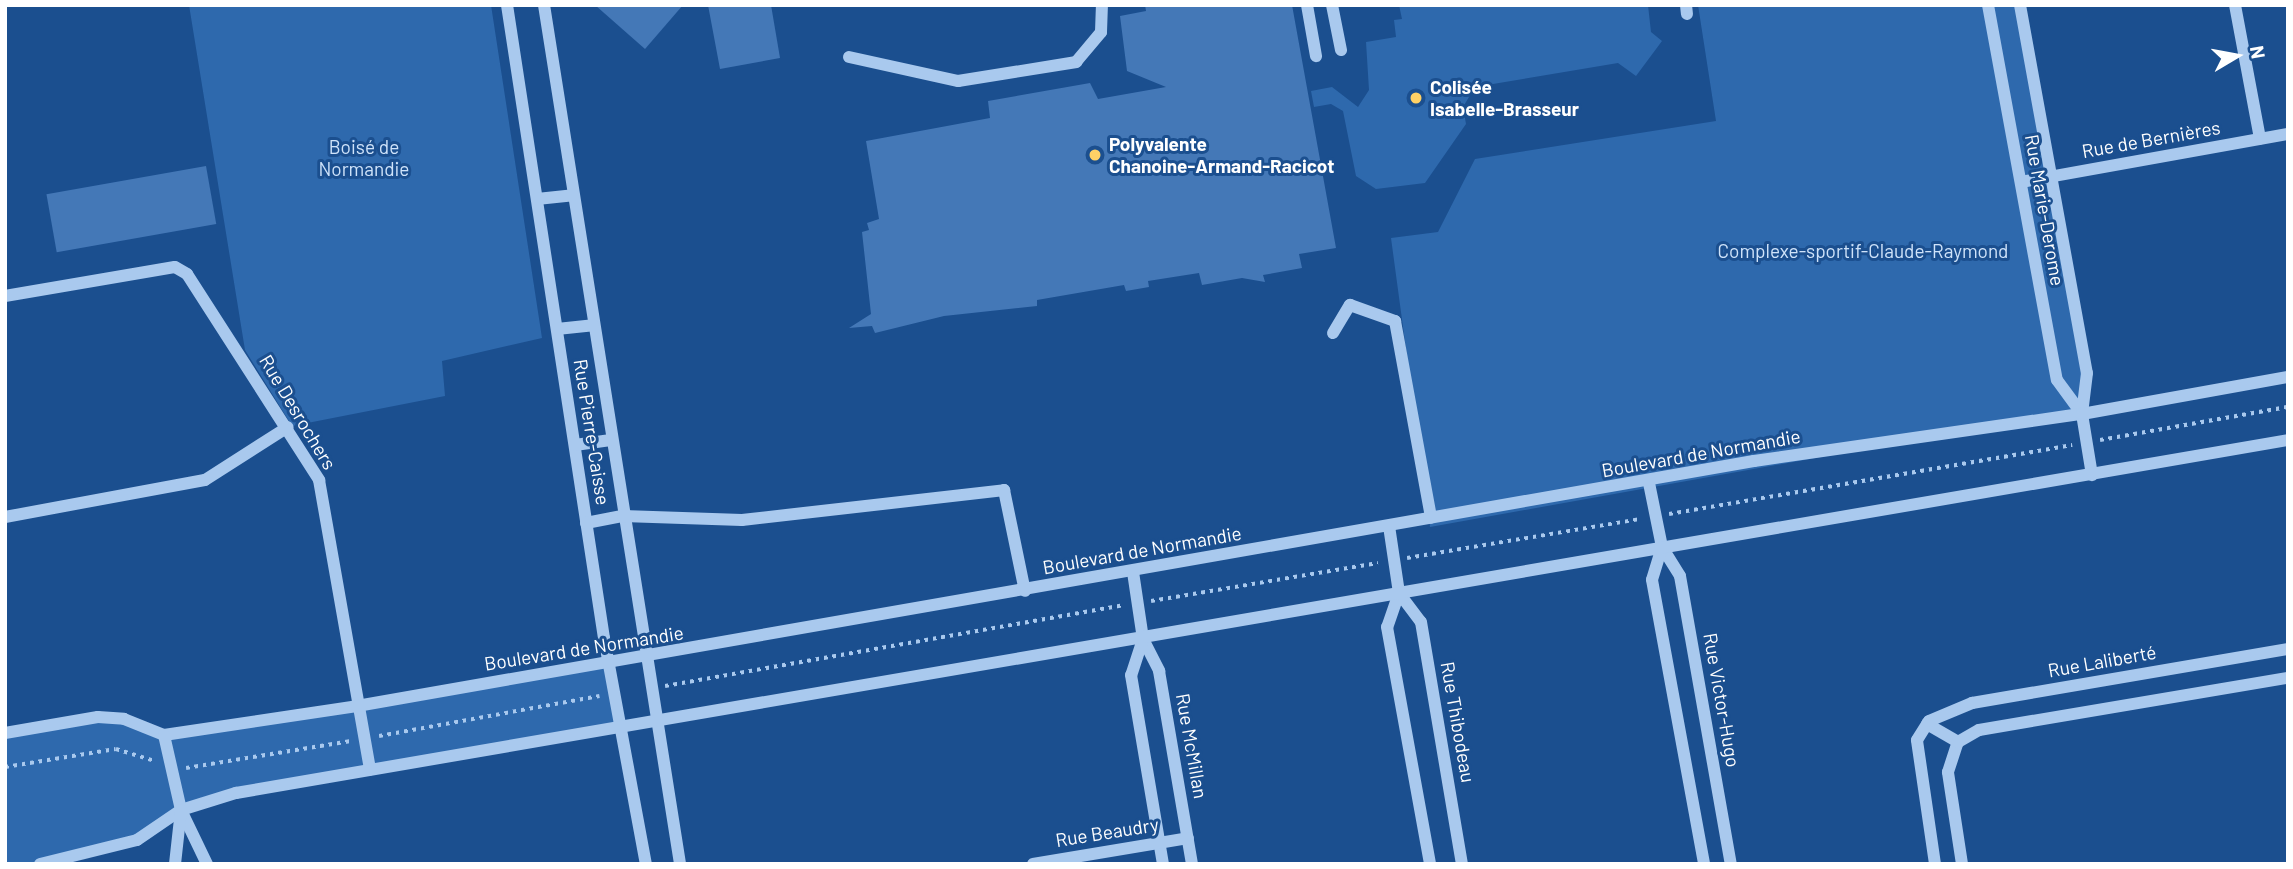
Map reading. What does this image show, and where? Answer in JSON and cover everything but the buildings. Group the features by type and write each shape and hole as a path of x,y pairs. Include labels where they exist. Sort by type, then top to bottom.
{"street":[{"name":"Rue Pierre-Caisse","path":"507,5 608,664 646,864"},
{"name":"Rue Pierre-Caisse","path":"544,5 654,720 680,864"},
{"path":"849,57 958,81 1076,62 1101,32 1102,5"},
{"path":"1307,5 1316,56"},
{"path":"1332,5 1341,50"},
{"name":"Rue Marie-Derome","path":"1988,5 2057,380 2082,414"},
{"name":"Rue Marie-Derome","path":"2020,5 2087,373 2082,414 2091,475"},
{"path":"2235,5 2260,139"},
{"name":"Rue de Bernières","path":"2021,182 2288,134"},
{"path":"537,199 573,195"},
{"name":"Rue Desrochers","path":"5,296 175,267 187,274 288,427 319,480 370,769"},
{"path":"1333,333 1350,305 1395,321 1431,517"},
{"path":"557,329 593,325"},
{"name":"Boulevard de Normandie","path":"164,735 645,658 1431,517 1649,483 1754,461 2082,414 2288,377"},
{"path":"5,517 205,480 288,427"},
{"path":"575,445 611,440"},
{"path":"40,864 137,840 181,810 236,793 2288,440"},
{"name":"Rue Victor-Hugo","path":"1649,483 1662,547 1680,576 1731,864"},
{"path":"586,523 623,516 742,520 1004,490 1025,591"},
{"name":"Rue Thibodeau","path":"1389,526 1399,593 1387,627 1430,864"},
{"name":"Rue Victor-Hugo","path":"1662,547 1652,580 1704,864"},
{"name":"Rue McMillan","path":"1133,572 1143,639 1159,671 1192,864"},
{"name":"Rue Thibodeau","path":"1399,593 1421,622 1462,864"},
{"name":"Rue McMillan","path":"1143,639 1131,675 1163,864"},
{"name":"Rue Laliberté","path":"1927,724 1972,703 2288,649"},
{"path":"1962,864 1948,772 1958,742 1979,730 2288,678"},
{"path":"5,733 98,717 124,719 164,735 181,810 207,864"},
{"path":"1935,864 1917,740 1927,724 1958,742"},
{"path":"175,864 181,810"},
{"name":"Rue Beaudry","path":"1033,864 1188,838"}],"green space":[{"name":"Boisé de Normandie","path":"189,5 491,5 542,338 442,361 445,396 292,426 245,350"},
{"name":"Colisée Isabelle-Brasseur","path":"1399,5 1648,5 1651,32 1662,41 1636,76 1618,63 1475,87 1463,107 1466,124 1425,183 1376,189 1356,176 1343,111 1331,104 1314,107 1311,91 1332,87 1358,107 1369,90 1366,42 1396,37 1394,20 1402,19"},
{"name":"Complexe-sportif-Claude-Raymond","path":"1698,5 2016,5 2089,409 1430,527 1391,238 1438,232 1475,159 1716,121"},
{"path":"608,664 621,725 236,793 181,810 137,840 40,864 5,864 5,733 98,717 164,735"}],"place":[{"name":"Colisée Isabelle-Brasseur","path":"1416,98"},
{"name":"Polyvalente Chanoine-Armand-Racicot","path":"1095,155"}]}
